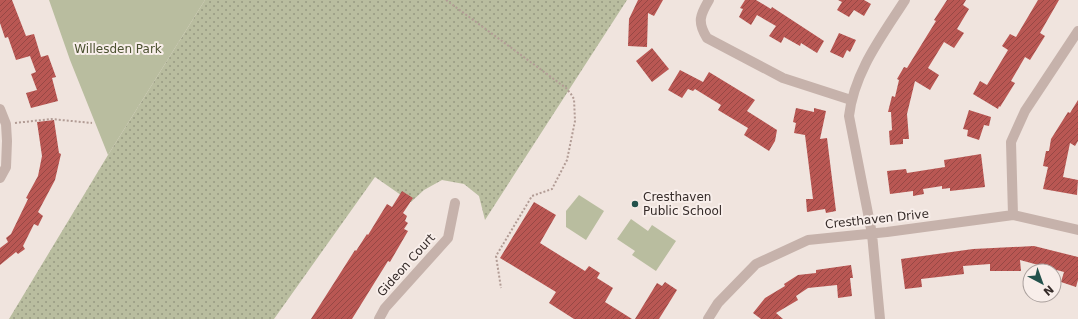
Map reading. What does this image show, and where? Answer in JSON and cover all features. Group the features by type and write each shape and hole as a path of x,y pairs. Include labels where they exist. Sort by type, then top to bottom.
{"street":[{"path":"709,0 702,12 701,27 707,38 783,78 851,100"},
{"path":"880,319 872,234 849,116 851,100 862,68 905,0"},
{"path":"1013,215 1010,142 1025,111 1078,31"},
{"path":"0,109 6,124 7,141 6,167 0,178"},
{"name":"Gideon Court","path":"379,319 385,308 448,238 454,203"},
{"name":"Cresthaven Drive","path":"708,319 718,303 756,264 808,240 872,234 1013,215 1078,230"}],"path":[{"path":"446,0 566,88 574,99 575,121 567,160 552,189 532,196 496,256 501,288"},
{"path":"6,124 51,119 92,123"}],"green space":[{"name":"Willesden Park","path":"49,0 205,0 108,155 70,60"},
{"path":"205,0 627,0 485,220 479,196 464,184 442,180 424,190 411,202 375,177 274,319 9,319 108,155"},
{"path":"579,195 604,211 586,240 566,227 566,211"},
{"path":"631,219 648,231 652,225 676,241 656,271 632,255 635,251 617,239"}],"building":[{"path":"0,0 12,0 26,36 34,34 41,57 48,55 56,77 52,78 58,101 31,108 26,93 37,90 31,74 36,72 30,56 16,60 8,37 5,38 0,23"},
{"path":"638,0 663,0 654,16 648,13 647,47 628,46 629,19"},
{"path":"745,0 756,0 771,9 772,7 824,41 817,53 801,43 800,46 784,37 781,43 769,36 776,26 757,15 751,25 739,17 743,9 740,8"},
{"path":"838,0 864,0 871,4 864,16 854,10 849,17 837,10 842,2"},
{"path":"947,0 966,0 963,5 969,9 957,29 964,33 954,48 944,42 928,68 939,75 930,90 915,81 907,114 909,139 903,139 903,144 890,145 889,131 892,130 891,112 888,112 892,96 895,97 899,80 897,79 904,67 907,68"},
{"path":"1038,0 1059,0 1040,33 1045,36 1030,60 1025,57 1011,81 1015,83 998,109 973,94 980,81 987,85 1008,50 1002,46 1010,34 1016,37"},
{"path":"839,33 856,40 850,52 847,50 843,58 830,52"},
{"path":"652,48 669,69 652,82 636,61"},
{"path":"680,70 703,82 709,72 755,100 747,111 777,130 775,141 769,151 744,135 748,128 718,110 721,105 695,89 693,91 688,89 682,98 668,90"},
{"path":"1078,100 1078,141 1075,146 1070,143 1063,177 1078,180 1077,195 1043,189 1048,167 1043,166 1046,151 1049,151 1051,139 1068,112 1070,113"},
{"path":"796,108 814,112 814,108 826,111 820,139 827,138 836,211 826,213 825,209 807,212 806,199 813,199 805,135 794,133 796,123 793,122"},
{"path":"969,110 991,117 989,126 984,125 979,140 967,136 968,130 963,129"},
{"path":"54,120 59,153 61,154 55,180 38,212 43,216 38,226 34,224 23,246 25,249 18,254 16,252 0,265 0,248 8,242 6,238 11,234 28,199 26,198 38,176 42,156 37,122"},
{"path":"981,154 985,187 950,191 950,188 942,189 942,186 923,189 924,194 913,196 913,191 890,194 887,171 906,169 907,173 945,167 944,160"},
{"path":"402,191 413,198 403,213 407,216 405,221 408,223 404,229 408,231 390,262 388,261 352,319 311,319 355,250 356,251 367,234 368,235 387,204 392,207"},
{"path":"534,202 556,215 540,243 585,271 589,266 600,273 597,278 613,288 605,302 632,319 574,319 549,303 556,292 500,258"},
{"path":"1034,246 1078,257 1078,280 1076,287 1062,282 1064,272 1062,271 1062,263 1031,263 1020,260 1021,271 990,271 990,264 963,266 964,274 921,279 922,287 905,289 901,259 973,249"},
{"path":"851,265 853,278 850,278 852,296 838,298 837,285 808,288 796,296 798,300 776,313 783,319 761,319 753,313 765,298 785,286 784,284 798,275 816,273 816,270"},
{"path":"665,282 677,290 659,319 635,319 657,283 662,286"}],"place":[{"name":"Cresthaven Public School","path":"635,204"}]}
